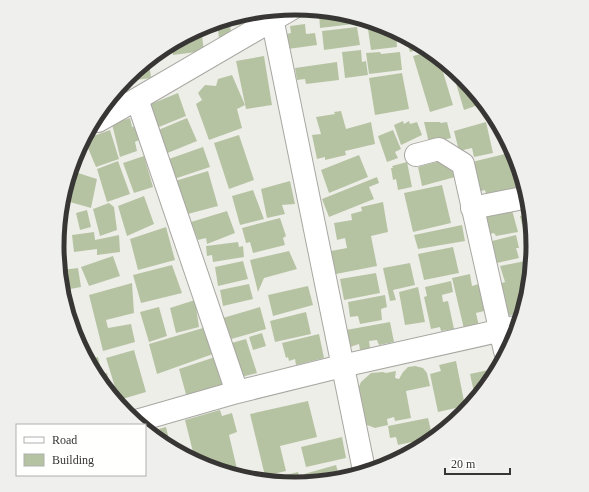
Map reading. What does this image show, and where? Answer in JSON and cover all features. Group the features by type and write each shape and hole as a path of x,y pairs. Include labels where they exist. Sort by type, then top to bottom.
{"street":[{"path":"101,119 137,99 272,16 363,467"},
{"path":"137,99 237,392"},
{"path":"141,419 237,392 342,366 507,336 472,208 463,164 439,149 416,155"},
{"path":"472,208 520,198"}],"building":[{"path":"319,16 340,19 354,24 320,28"},
{"path":"252,19 253,23 230,26 232,37 219,38 218,28"},
{"path":"305,24 306,34 315,33 317,45 288,49 286,34 291,33 290,26"},
{"path":"357,27 360,45 324,50 322,31"},
{"path":"368,29 373,29 396,39 397,47 371,50"},
{"path":"202,35 204,51 173,55 172,50"},
{"path":"408,45 417,50 410,52"},
{"path":"361,50 362,62 366,61 368,75 345,78 342,52"},
{"path":"380,52 381,54 400,52 402,70 369,74 366,53"},
{"path":"422,54 442,68 453,105 430,112 413,56"},
{"path":"264,56 272,105 246,109 236,61"},
{"path":"337,62 339,80 306,84 305,79 297,80 295,68"},
{"path":"150,66 151,78 134,80"},
{"path":"402,73 409,109 375,115 369,78"},
{"path":"232,75 245,105 237,109 242,128 209,140 196,104 202,100 198,93 205,85 216,86 218,79"},
{"path":"455,80 478,105 464,110"},
{"path":"178,93 186,116 154,129 146,106"},
{"path":"341,111 346,129 371,122 375,144 345,151 346,155 325,160 325,157 317,159 312,135 321,134 316,117 335,114 334,112"},
{"path":"130,118 132,127 137,126 141,139 135,142 137,151 120,157 112,124"},
{"path":"187,118 197,141 165,154 156,131"},
{"path":"403,121 404,124 409,121 410,124 417,122 422,135 401,145 394,125"},
{"path":"424,122 447,122 451,138 429,143"},
{"path":"486,122 493,153 474,157 472,148 459,151 454,131"},
{"path":"110,130 119,159 96,167 88,148 85,149 90,137"},
{"path":"393,130 401,149 395,152 398,158 387,162 378,136"},
{"path":"239,135 254,180 229,189 214,143"},
{"path":"203,147 210,167 174,179 166,160"},
{"path":"506,154 513,172 517,191 487,198 485,190 478,192 471,164 476,161"},
{"path":"359,155 368,177 329,193 321,170"},
{"path":"144,156 153,187 134,193 123,163"},
{"path":"447,159 452,167 455,177 422,186 418,167"},
{"path":"118,161 130,194 107,202 97,169"},
{"path":"407,162 412,187 398,190 396,179 393,180 391,168 393,168 392,166"},
{"path":"208,171 218,206 184,215 175,181"},
{"path":"76,172 97,179 91,208 70,202"},
{"path":"377,177 379,183 369,187 374,199 329,217 322,199"},
{"path":"290,181 295,204 282,205 285,214 267,218 261,189"},
{"path":"442,185 451,223 413,232 404,193"},
{"path":"253,190 264,219 240,225 232,196"},
{"path":"144,196 154,224 127,236 118,206"},
{"path":"383,202 388,232 371,236 377,266 336,274 331,251 347,248 345,238 337,240 334,223 352,220 351,214 362,211 361,207"},
{"path":"109,203 114,207 117,230 100,236 93,209"},
{"path":"87,210 91,227 80,230 76,213"},
{"path":"512,210 518,232 496,236 494,233 490,234 486,216"},
{"path":"227,211 235,233 207,244 206,238 198,240 191,222"},
{"path":"524,215 526,240 520,216"},
{"path":"280,218 286,236 283,238 285,245 253,253 250,242 246,243 242,228"},
{"path":"462,225 465,241 418,249 414,235"},
{"path":"166,227 175,260 138,270 130,239"},
{"path":"94,232 95,240 119,235 120,252 97,255 97,249 74,252 72,235"},
{"path":"516,235 519,248 516,248 519,258 497,263 492,241"},
{"path":"238,242 239,247 243,246 244,257 213,262 212,255 207,256 206,246"},
{"path":"453,247 459,273 424,280 418,254"},
{"path":"289,251 297,269 264,278 258,292 250,260"},
{"path":"113,256 120,276 89,286 81,267"},
{"path":"243,261 248,279 218,286 215,267"},
{"path":"525,261 524,276 518,306 515,314 508,316 499,284 505,282 500,266"},
{"path":"410,263 415,285 393,290 396,300 390,301 383,268"},
{"path":"172,265 182,293 141,303 133,275"},
{"path":"78,268 81,287 68,289 65,270"},
{"path":"376,273 380,293 344,300 340,279"},
{"path":"470,274 472,286 482,283 488,310 476,313 479,326 464,329 452,278"},
{"path":"451,281 453,292 442,295 443,302 448,301 454,329 441,331 440,327 431,329 424,297 427,296 425,287"},
{"path":"132,283 134,313 106,320 108,328 131,324 135,342 103,351 89,295"},
{"path":"249,284 253,299 223,306 220,290"},
{"path":"308,286 313,305 273,316 268,295"},
{"path":"418,287 425,322 405,325 399,292"},
{"path":"385,295 387,307 381,309 382,320 360,324 358,316 350,317 348,302"},
{"path":"195,300 199,327 176,333 170,308"},
{"path":"70,301 72,301 77,324 71,306"},
{"path":"159,307 167,336 149,342 140,312"},
{"path":"260,307 266,329 228,340 223,318"},
{"path":"306,312 311,334 275,342 270,321"},
{"path":"390,322 394,342 379,345 377,340 369,341 370,348 360,350 359,344 350,347 346,330"},
{"path":"203,328 213,354 157,374 149,344"},
{"path":"262,333 266,346 253,350 249,337"},
{"path":"319,334 324,358 296,365 295,359 289,361 288,357 286,358 282,343"},
{"path":"246,339 257,373 237,378 228,344"},
{"path":"134,350 146,392 122,399 117,394 106,358"},
{"path":"218,356 227,388 187,398 179,369"},
{"path":"98,357 102,374 94,361 93,358"},
{"path":"456,361 464,402 460,407 438,412 430,374 441,371 439,365"},
{"path":"415,366 423,368 427,373 430,386 406,391 411,418 395,421 394,417 387,419 388,425 375,428 367,425 363,418 358,389 361,382 371,373 383,372 386,373 396,371 395,378 399,379 408,367"},
{"path":"490,370 474,392 470,374"},
{"path":"107,373 110,385 102,374"},
{"path":"308,401 317,437 280,446 286,471 265,475 250,414"},
{"path":"220,410 222,416 232,413 237,432 229,435 237,470 220,465 193,454 185,420"},
{"path":"428,418 431,432 419,441 398,445 396,437 390,438 388,426"},
{"path":"166,427 169,440 166,438 155,430"},
{"path":"342,437 346,458 306,467 301,447"},
{"path":"336,465 338,473 310,477 305,477 304,474"},
{"path":"298,472 299,477 279,477"}]}
